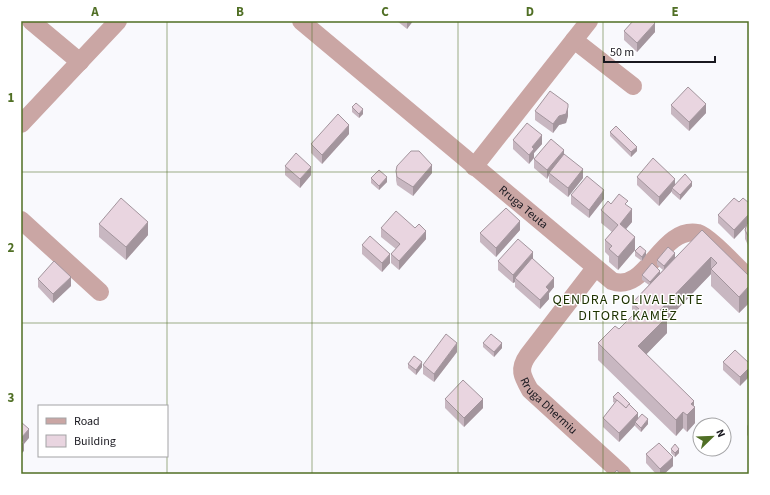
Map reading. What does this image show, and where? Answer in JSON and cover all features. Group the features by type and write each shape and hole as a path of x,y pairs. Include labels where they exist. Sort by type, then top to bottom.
{"street":[{"path":"31,21 80,62"},
{"path":"21,124 118,21"},
{"name":"Rruga Teuta","path":"301,21 612,281 620,284 628,282 638,276 668,243 677,237 698,233 707,238 749,278"},
{"path":"474,167 589,21"},
{"path":"574,40 633,86"},
{"path":"21,220 100,292"},
{"name":"Rruga Dhermiu","path":"595,268 522,363 521,372 530,390 622,474"}],"building":[{"path":"633,21 653,21 655,23 637,43 624,31"},
{"path":"688,87 706,104 689,122 671,105"},
{"path":"550,91 568,104 566,114 559,116 553,124 535,111"},
{"path":"356,103 363,109 359,114 352,107"},
{"path":"338,114 349,125 322,155 311,144"},
{"path":"527,123 542,135 532,147 534,149 529,155 513,140"},
{"path":"616,126 637,147 631,152 610,132"},
{"path":"551,139 564,150 547,170 534,159"},
{"path":"411,151 419,151 432,165 413,187 397,177 396,171 397,166"},
{"path":"296,153 311,167 300,179 285,166"},
{"path":"564,154 583,169 568,188 549,173"},
{"path":"653,158 675,179 659,197 637,177"},
{"path":"379,170 387,177 379,186 371,178"},
{"path":"685,174 692,182 680,195 672,188"},
{"path":"587,176 604,190 589,210 571,195"},
{"path":"619,194 628,201 625,204 632,209 620,224 635,237 618,257 609,249 612,246 605,240 618,225 601,210 608,201 611,204"},
{"path":"121,198 148,222 126,247 99,224"},
{"path":"734,198 739,202 743,198 749,203 749,214 734,230 718,215"},
{"path":"506,208 520,221 496,248 480,233"},
{"path":"396,211 415,228 419,224 426,231 399,261 391,254 400,244 381,228"},
{"path":"749,222 749,238 745,230"},
{"path":"702,230 749,276 749,286 739,297 711,269 717,263 711,257 660,310 667,317 638,346 694,401 691,404 695,407 687,415 683,412 676,420 598,343 615,326 619,329 639,309 632,303"},
{"path":"370,236 390,254 382,263 362,245"},
{"path":"518,239 533,252 513,275 498,261"},
{"path":"640,246 646,251 642,257 635,251"},
{"path":"668,247 675,253 664,266 657,260"},
{"path":"532,258 554,278 546,287 549,290 540,300 515,278"},
{"path":"54,261 71,277 53,294 38,279"},
{"path":"652,263 660,271 650,282 642,275"},
{"path":"446,334 457,343 434,374 423,365"},
{"path":"491,334 502,343 494,352 483,343"},
{"path":"735,350 749,363 749,368 740,377 723,362"},
{"path":"414,356 422,362 416,370 408,364"},
{"path":"463,380 483,399 464,418 445,399"},
{"path":"618,392 630,404 626,408 613,397"},
{"path":"617,400 626,408 629,404 638,413 619,433 603,418"},
{"path":"642,414 648,419 641,428 635,422"},
{"path":"21,422 29,429 21,438"},
{"path":"659,443 673,457 660,469 646,454"},
{"path":"675,444 679,449 675,453 671,449"},
{"path":"617,470 620,474 613,474"}],"district":[{"name":"QENDRA POLIVALENTE DITORE KAMËZ","path":"628,308"}]}
